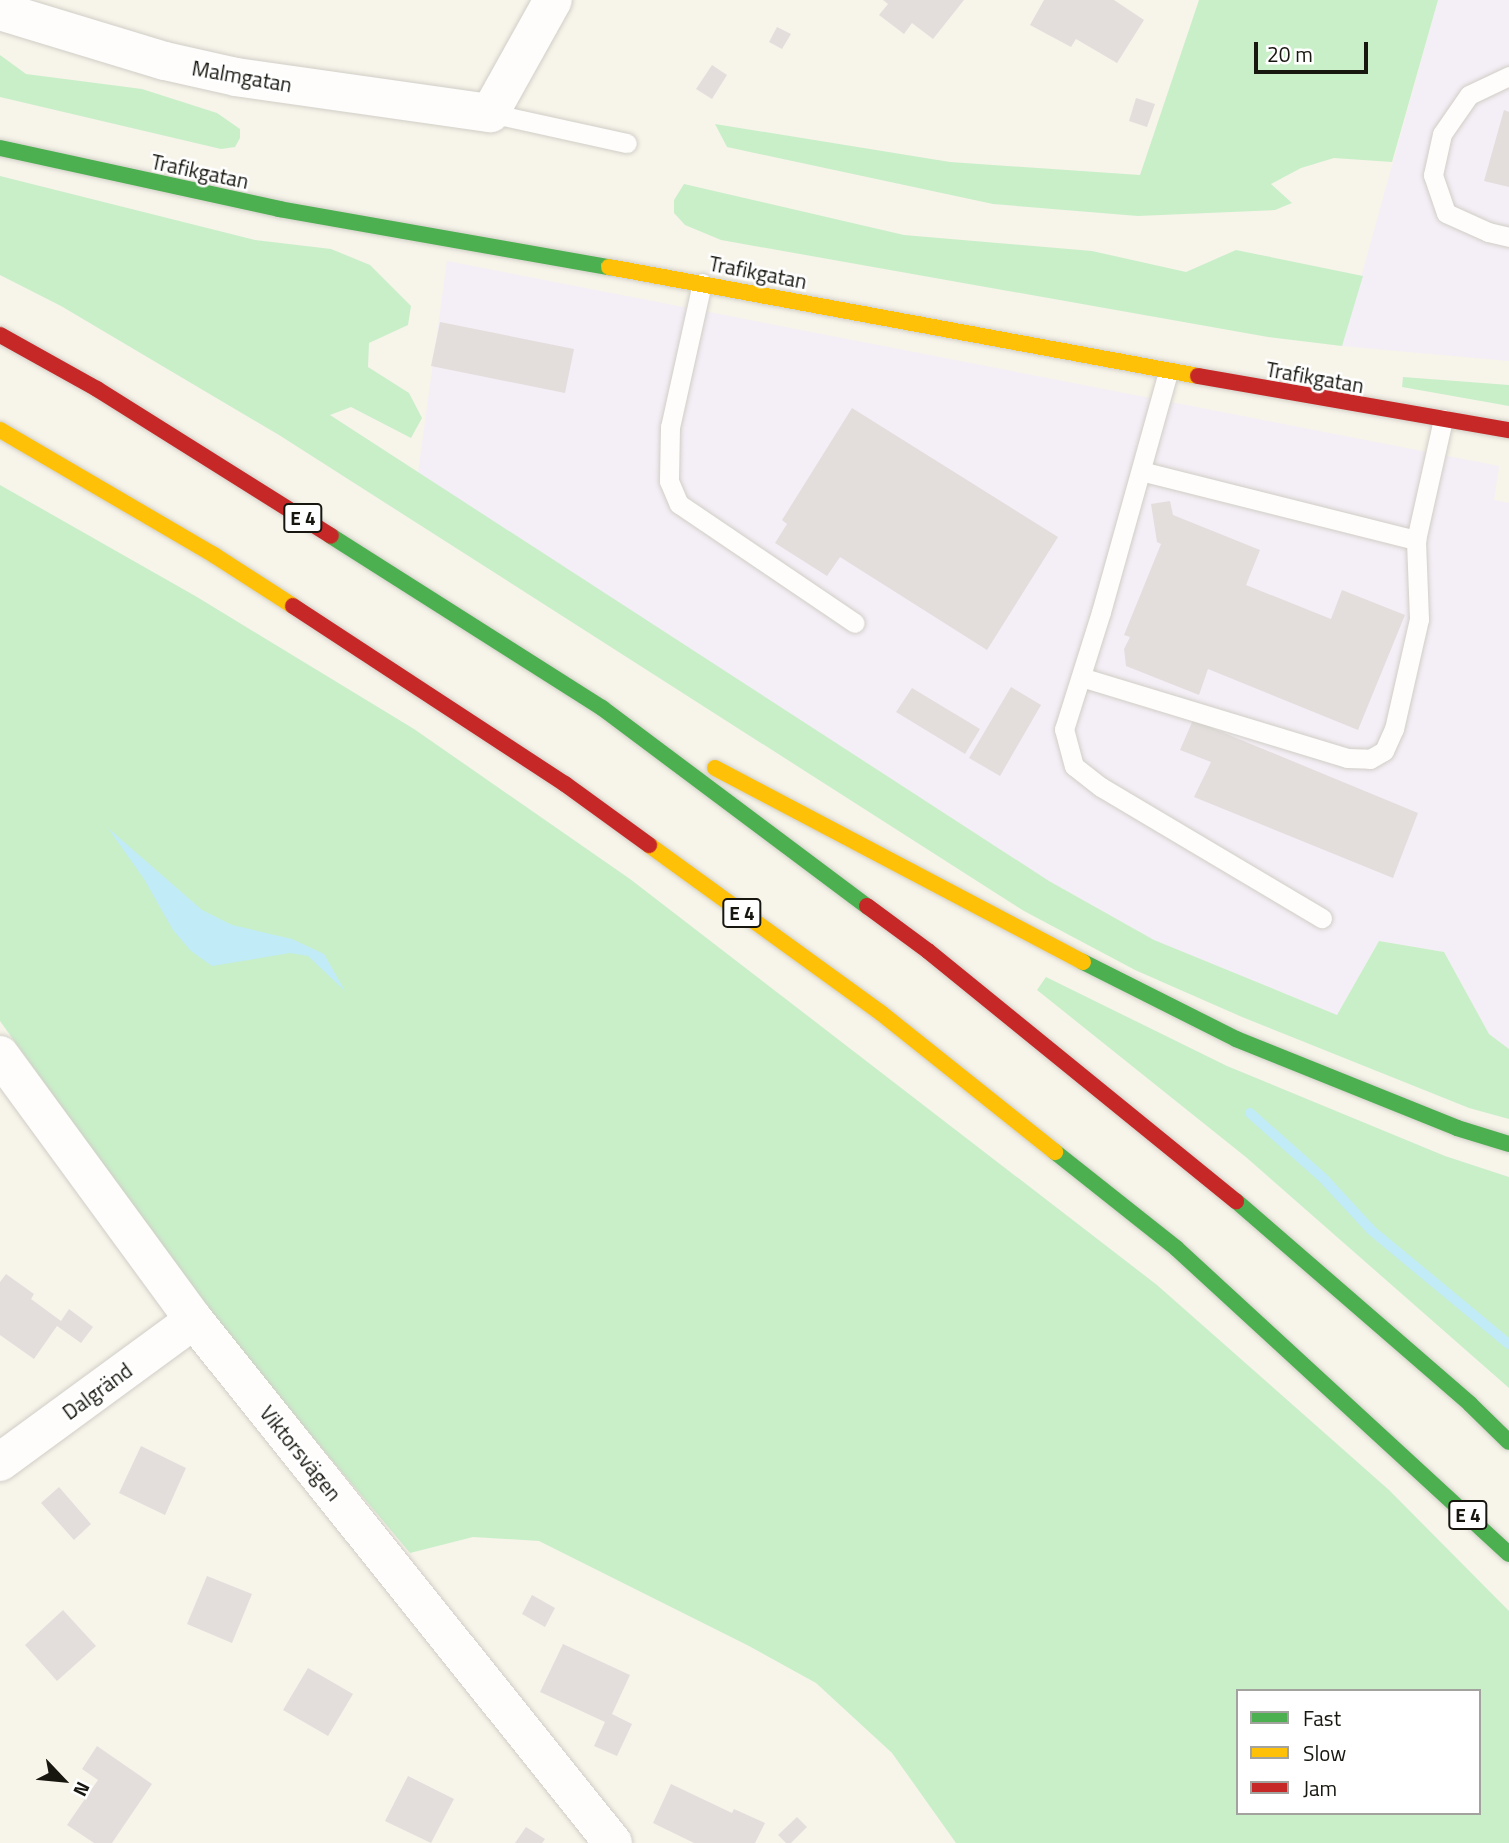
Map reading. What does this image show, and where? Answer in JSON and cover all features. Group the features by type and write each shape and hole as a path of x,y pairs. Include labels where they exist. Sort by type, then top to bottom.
{"main road":[{"name":"Trafikgatan","path":"0,148 279,209 702,283 1168,372 1509,430"},
{"name":"E 4","path":"0,335 119,403 438,601 602,708 928,951 1221,1188 1470,1404 1509,1442"},
{"name":"E 4","path":"0,430 215,555 403,676 565,785 881,1013 1176,1248 1509,1555"},
{"name":"E 4","path":"602,708 1016,928 1236,1038 1457,1128 1509,1144"}],"street":[{"path":"490,113 553,0"},
{"name":"Malmgatan","path":"0,11 165,61 236,77 490,113"},
{"name":"Viktorsvägen","path":"0,1055 194,1320 613,1843"},
{"name":"Dalgränd","path":"0,1462 194,1320"}],"lane":[{"path":"1509,76 1469,95 1442,134 1433,175 1446,213 1488,232 1509,237"},
{"name":"Malmgatan","path":"490,113 628,144"},
{"path":"702,283 670,427 668,481 679,503 687,510 855,623"},
{"path":"1168,372 1064,729 1074,766 1101,788 1322,918"},
{"path":"1081,677 1347,758 1370,759 1384,751 1394,729 1419,619 1416,540 1443,419"},
{"path":"1141,471 1416,540"}],"shaded area":[{"path":"1438,0 1509,0 1509,361 1342,346"},
{"path":"447,261 1499,466 1494,500 1509,503 1509,1049 1489,1034 1444,952 1379,941 1337,1015 1154,940 1049,881 418,473"}],"green space":[{"path":"1199,0 1438,0 1392,162 1334,158 1301,168 1271,184 1292,203 1275,210 1138,216 993,204 727,147 715,124 950,162 1140,175"},
{"path":"0,55 26,74 142,89 217,113 240,129 240,138 235,147 221,149 0,97"},
{"path":"0,176 255,240 331,249 370,265 411,306 408,325 369,343 368,367 409,393 422,418 411,438 351,407 330,415 1049,881 1154,940 1337,1015 1379,941 1444,952 1489,1034 1509,1049 1509,1119 1469,1108 1242,1017 1135,970 1024,911 279,435 61,306 0,275"},
{"path":"684,184 904,235 1092,251 1186,272 1236,250 1363,276 1342,346 1268,337 721,240 685,225 674,213 674,200"},
{"path":"1403,377 1509,385 1509,406 1402,387"},
{"path":"0,485 197,597 414,729 630,879 1157,1285 1389,1490 1509,1611 1509,1843 956,1843 892,1753 816,1683 747,1645 539,1541 473,1537 410,1553 215,1321 0,1021"},
{"path":"1046,977 1227,1066 1445,1156 1509,1177 1509,1388 1247,1158 1037,990"}],"water":[{"path":"108,828 202,910 232,925 292,939 324,954 345,991 308,956 290,953 212,966 191,951 173,930 144,879"}],"building":[{"path":"883,0 964,0 933,39 912,23 904,34 879,15 888,4"},
{"path":"1044,0 1114,0 1144,20 1117,63 1076,39 1071,47 1030,25"},
{"path":"777,27 791,34 782,49 769,42"},
{"path":"712,65 727,75 712,99 696,89"},
{"path":"1136,98 1155,104 1147,127 1129,121"},
{"path":"1504,110 1509,112 1509,187 1484,181"},
{"path":"440,322 574,349 565,393 431,366"},
{"path":"852,408 1058,537 987,650 840,557 827,576 775,543 787,524 782,520"},
{"path":"1170,501 1173,515 1260,550 1246,585 1331,619 1342,590 1405,615 1358,730 1208,669 1199,695 1126,666 1124,649 1130,637 1124,635 1161,544 1157,542 1151,504"},
{"path":"1011,687 1041,705 1000,776 969,758"},
{"path":"912,688 980,729 965,754 896,712"},
{"path":"1193,720 1418,813 1393,878 1194,797 1211,762 1180,750"},
{"path":"6,1274 34,1294 31,1299 61,1321 69,1309 93,1327 81,1343 57,1326 34,1359 0,1335 0,1282"},
{"path":"141,1446 186,1468 165,1515 119,1493"},
{"path":"59,1487 91,1524 74,1540 41,1503"},
{"path":"207,1576 252,1594 232,1643 187,1624"},
{"path":"532,1595 555,1608 545,1627 522,1614"},
{"path":"63,1610 96,1646 57,1681 25,1645"},
{"path":"563,1644 630,1675 612,1714 632,1724 617,1756 594,1746 605,1722 540,1692"},
{"path":"308,1668 353,1694 328,1736 283,1710"},
{"path":"97,1746 152,1784 112,1843 94,1843 67,1825 98,1780 82,1769"},
{"path":"408,1776 454,1799 431,1843 385,1821"},
{"path":"671,1784 732,1813 734,1809 765,1823 755,1843 694,1843 653,1823"},
{"path":"797,1817 807,1827 791,1843 786,1843 778,1835"},
{"path":"526,1827 545,1839 542,1843 515,1843"}],"waterway":[{"path":"1250,1113 1324,1179 1371,1230 1509,1344"}],"traffic: fast":[{"path":"0,148 279,209 609,267"},
{"path":"331,536 602,708 867,906"},
{"path":"1083,962 1236,1039 1457,1128 1509,1144"},
{"path":"1055,1152 1176,1248 1509,1554"},
{"path":"1236,1201 1470,1404 1509,1442"}],"traffic: slow":[{"path":"609,267 1198,376"},
{"path":"0,430 214,555 293,606"},
{"path":"715,768 1083,962"},
{"path":"649,845 881,1013 1055,1152"}],"traffic: jam":[{"path":"0,335 97,389 331,536"},
{"path":"1198,376 1509,430"},
{"path":"293,606 565,784 649,845"},
{"path":"867,906 928,951 1236,1201"}]}
